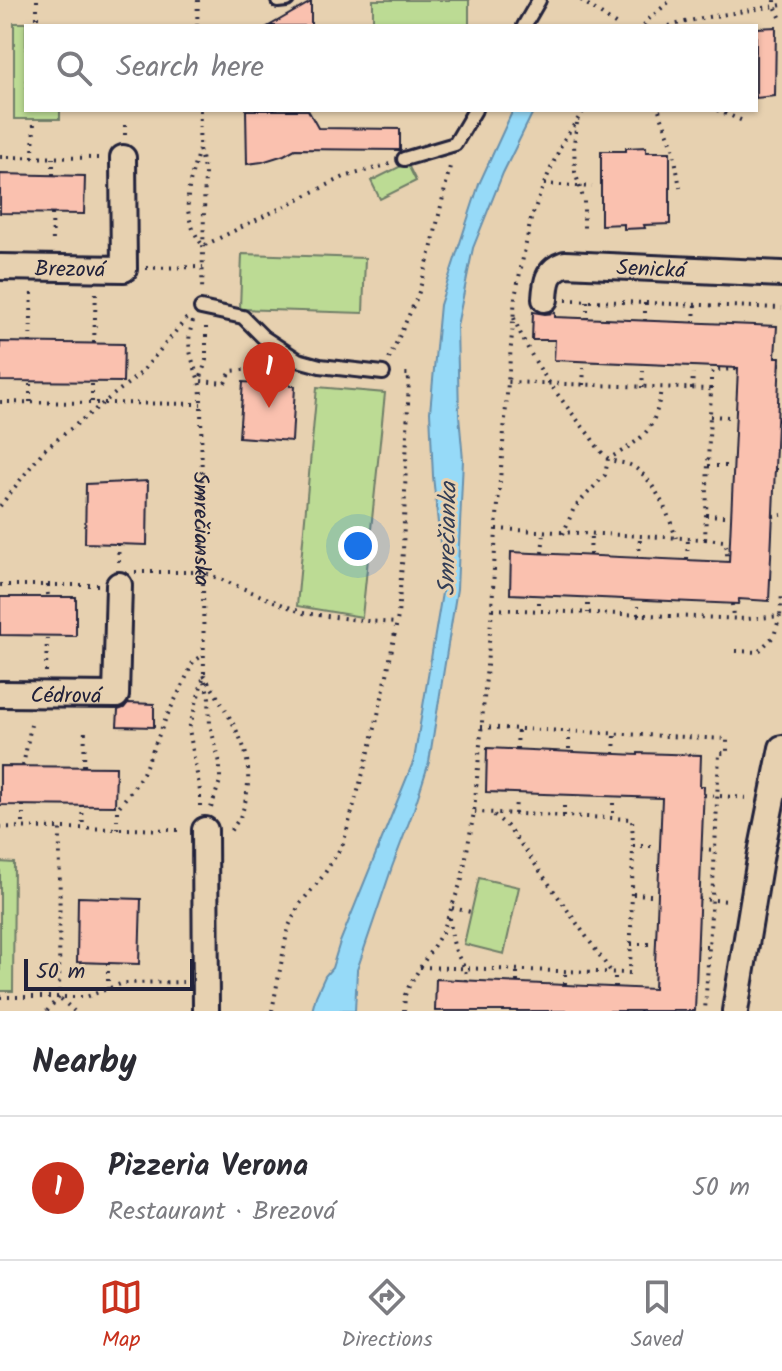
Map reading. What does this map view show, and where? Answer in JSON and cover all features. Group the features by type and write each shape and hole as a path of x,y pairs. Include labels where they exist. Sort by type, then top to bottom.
{"street":[{"name":"Brezová","path":"0,267 124,269 123,158"},
{"name":"Senická","path":"545,299 548,275 555,267 565,264 782,274"},
{"name":"Cédrová","path":"0,694 116,695 126,578"},
{"path":"735,1011 782,748"},
{"path":"205,830 206,1011"}],"lane":[{"path":"278,1 287,0"},
{"path":"525,24 539,0"},
{"path":"404,159 455,144 474,112"},
{"path":"198,311 243,317 267,339 298,360 320,366 383,373"}],"path":[{"path":"37,0 37,23"},
{"path":"197,24 198,0"},
{"path":"581,0 616,24"},
{"path":"645,24 671,0"},
{"path":"775,3 782,21"},
{"path":"677,24 775,3 782,5"},
{"name":"Smrečianska","path":"200,112 199,149 205,173 205,228 198,311 189,332 188,350 200,381"},
{"path":"404,1011 405,995 443,931 462,879 474,812 515,297 531,219 563,141 583,112"},
{"path":"660,112 673,147 680,188"},
{"path":"722,112 743,121"},
{"path":"33,158 34,119"},
{"path":"577,120 575,172 584,201 584,233"},
{"path":"272,1011 288,928 299,905 323,876 343,844 372,741 396,623 403,551 409,374 383,373 418,295 455,144"},
{"name":"Smrečianska","path":"199,149 188,185 187,201 195,235 203,246"},
{"path":"0,157 123,158"},
{"path":"53,158 53,175"},
{"path":"203,246 344,177 404,159"},
{"path":"544,184 592,187"},
{"path":"52,214 53,242"},
{"path":"124,269 203,267"},
{"path":"30,343 32,291"},
{"path":"94,343 96,291"},
{"path":"545,299 782,308"},
{"path":"587,301 587,319"},
{"path":"645,302 645,321"},
{"path":"694,323 695,304"},
{"path":"0,506 44,450 141,373 186,319 198,311"},
{"name":"Smrečianska","path":"198,311 206,321 206,360 200,381 204,675 210,725 220,763 220,781 205,830"},
{"path":"514,315 522,340 549,384 608,459 629,464 649,481 671,521 676,538"},
{"path":"200,381 225,383 231,371 265,368 267,339"},
{"path":"583,385 584,368"},
{"path":"705,539 711,375 714,370 738,369"},
{"path":"642,388 643,371"},
{"path":"692,389 693,373"},
{"path":"30,381 30,402"},
{"path":"92,382 92,402"},
{"path":"508,382 711,389"},
{"path":"563,534 574,508 605,475 608,459 637,441 649,429 659,408 661,388"},
{"path":"0,402 201,404"},
{"path":"710,416 729,417"},
{"path":"708,466 726,466"},
{"path":"775,470 782,470"},
{"path":"706,515 724,516"},
{"path":"773,516 782,515"},
{"path":"496,529 724,541 727,561"},
{"path":"542,553 544,532"},
{"path":"590,555 591,535"},
{"path":"639,558 640,537"},
{"path":"687,559 688,539"},
{"path":"0,585 47,585 203,572 303,613 396,623"},
{"path":"47,585 48,597"},
{"path":"736,651 758,652 774,636 782,594"},
{"path":"539,602 539,610"},
{"path":"588,604 588,613"},
{"path":"732,604 733,619"},
{"path":"638,606 638,615"},
{"path":"492,609 733,619 780,616"},
{"path":"686,609 686,617"},
{"path":"45,694 47,636"},
{"path":"117,829 117,809 143,773 193,662 204,655"},
{"path":"204,675 245,749 248,773 247,796 240,817 204,863"},
{"name":"Smrečianska","path":"204,675 189,729 205,830"},
{"path":"23,766 31,725"},
{"path":"84,766 85,726"},
{"path":"481,727 727,739 727,753 719,753 705,1011"},
{"path":"517,749 518,728"},
{"path":"569,731 569,752"},
{"path":"614,754 615,734"},
{"path":"704,795 771,800"},
{"path":"515,814 516,799"},
{"path":"564,801 564,816"},
{"path":"613,803 613,818"},
{"path":"23,805 23,828"},
{"path":"82,805 83,829"},
{"path":"420,967 630,973 632,819 474,812"},
{"path":"492,813 507,826 613,973 615,987"},
{"path":"0,827 205,830"},
{"path":"47,1011 59,997 60,828"},
{"path":"633,846 653,846"},
{"path":"701,849 715,850"},
{"path":"633,894 651,895"},
{"path":"699,899 752,904"},
{"path":"452,908 471,912"},
{"path":"449,915 457,954 466,967 466,980"},
{"path":"631,944 649,944"},
{"path":"697,947 709,947"},
{"path":"108,963 108,989"},
{"path":"517,969 517,982"},
{"path":"565,972 565,984"},
{"path":"0,997 86,997 123,983 206,982"},
{"path":"59,997 74,1011"}],"green space":[{"path":"373,0 469,0 469,24 373,24"},
{"path":"14,23 60,23 24,24 24,112 60,112 60,119 14,119"},
{"path":"407,163 416,181 380,199 371,181"},
{"path":"242,254 365,258 363,313 240,309"},
{"path":"317,387 385,393 362,617 297,606"},
{"path":"0,862 14,863 13,991 0,991"},
{"path":"479,878 519,887 504,954 464,944"}],"water":[{"name":"Smrečianka","path":"512,112 533,112 503,173 473,248 457,326 463,460 457,589 429,762 357,970 355,1011 312,1011 414,760 442,593 430,412 440,305 479,184"}],"building":[{"path":"311,2 311,24 272,24"},
{"path":"776,27 775,96 758,98 758,28"},
{"path":"246,112 309,112 318,128 400,129 400,150 295,149 262,162 247,164"},
{"path":"646,147 646,152 670,152 670,224 624,229 624,224 601,225 601,151"},
{"path":"0,174 85,176 84,214 0,213"},
{"path":"533,312 555,313 555,317 777,326 775,357 780,357 769,601 739,599 738,604 510,594 511,552 729,562 738,368 554,360 555,340 532,340"},
{"path":"0,342 124,344 123,382 0,381"},
{"path":"281,362 290,386 295,386 292,441 239,437 243,382 269,384"},
{"path":"148,481 147,545 85,543 86,484"},
{"path":"0,597 76,597 76,636 0,635"},
{"path":"128,703 154,704 154,727 117,726 118,710"},
{"path":"487,748 701,755 700,786 704,786 695,1011 435,1011 436,979 654,989 662,798 486,792"},
{"path":"0,766 116,767 115,806 0,805"},
{"path":"78,897 141,899 139,964 77,962"}],"place":[{"name":"Pizzeria Verona","path":"269,408"}]}
